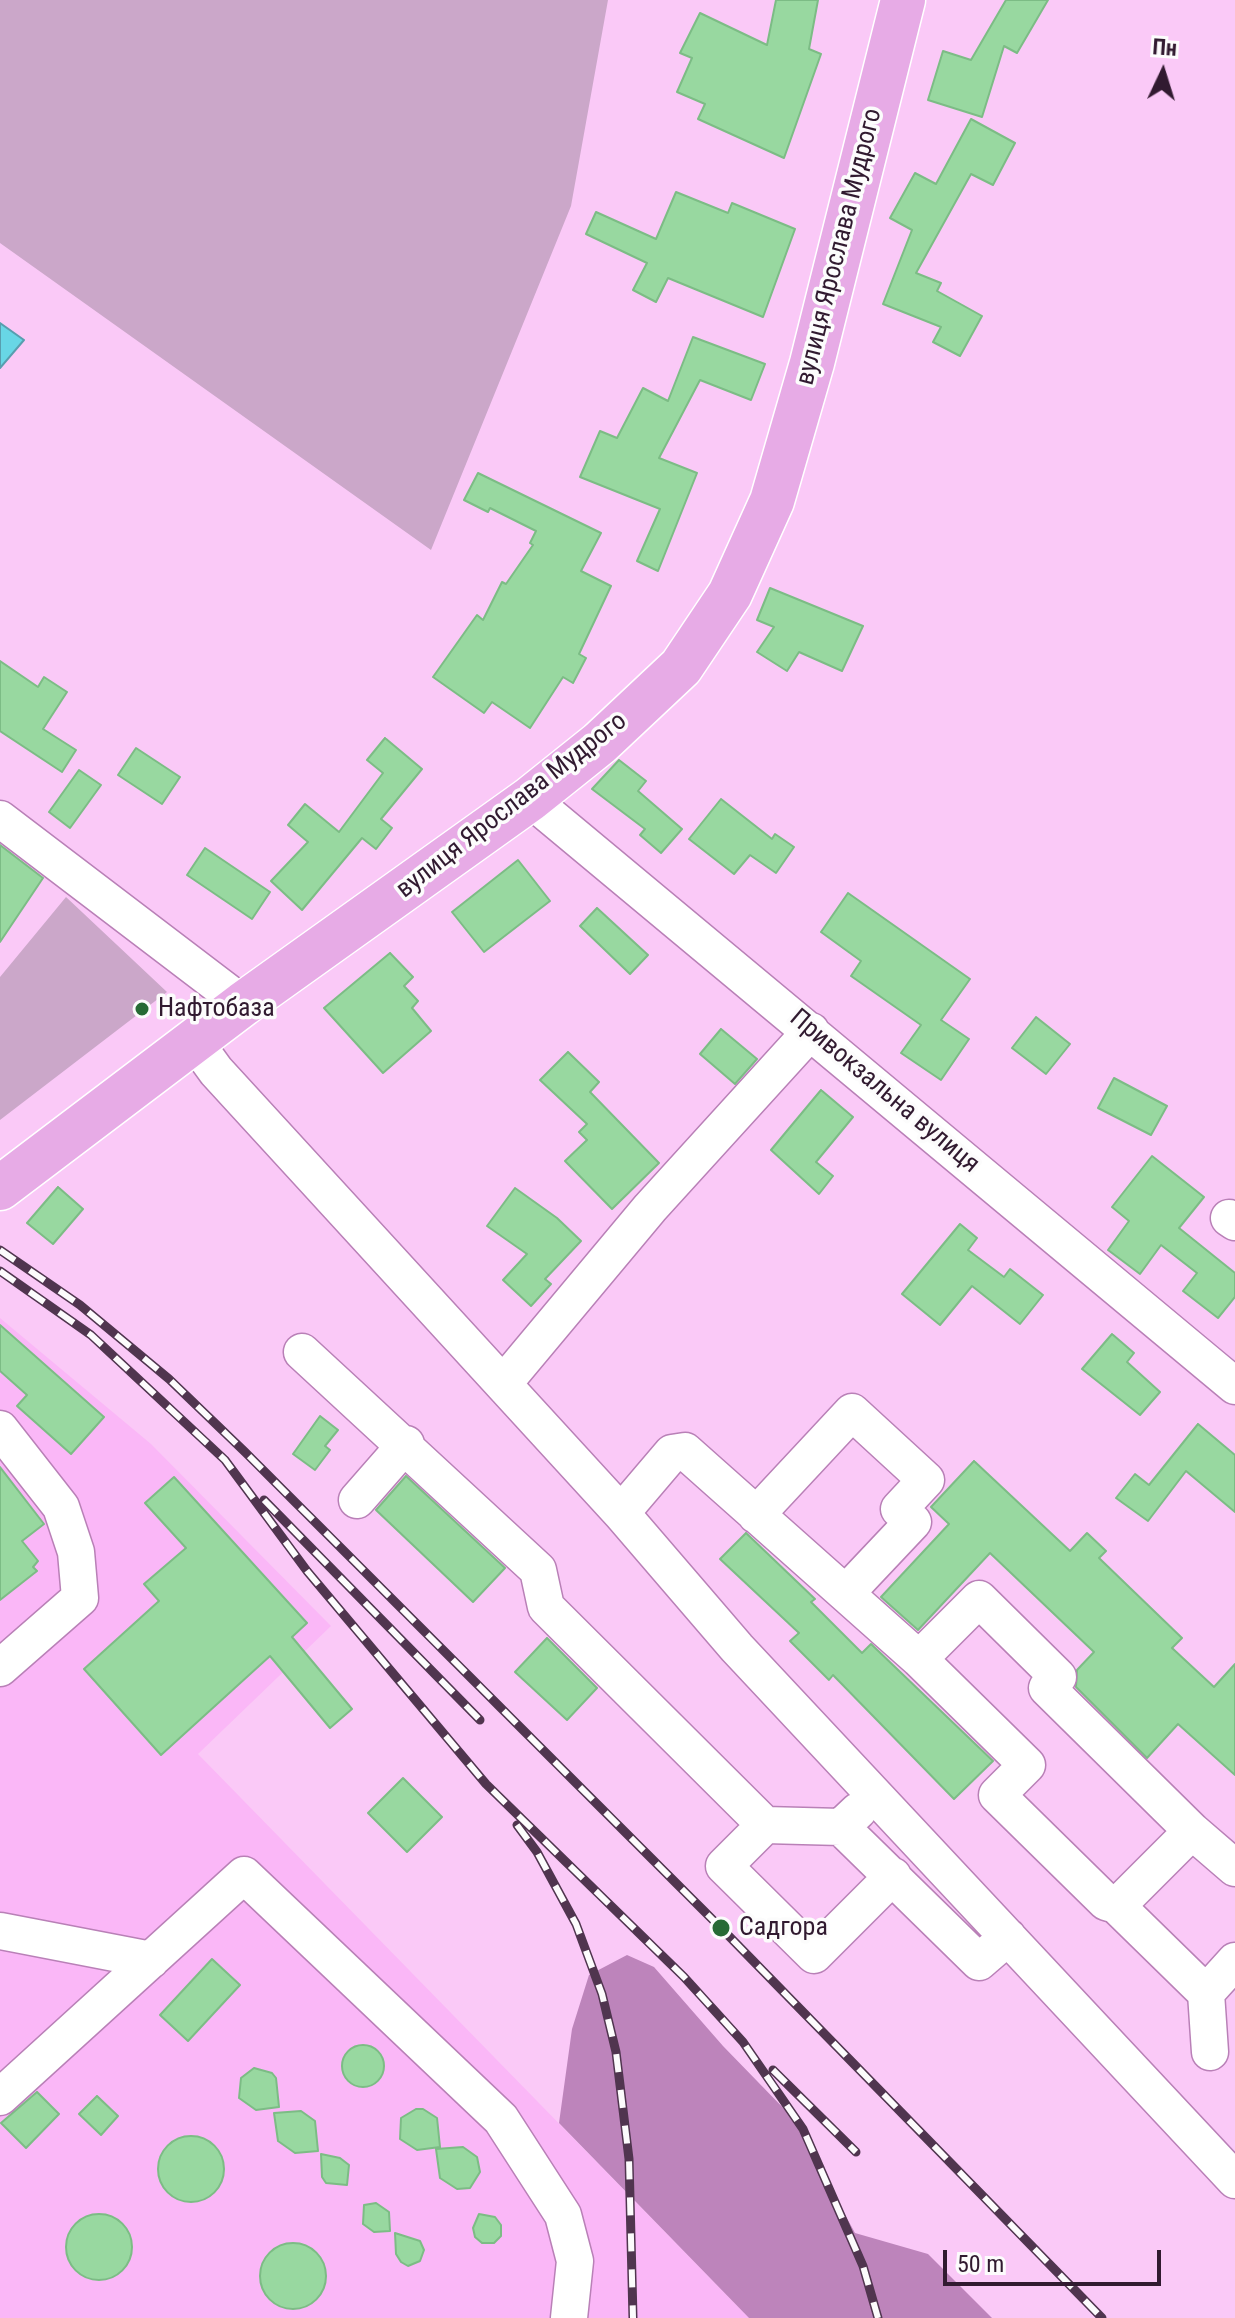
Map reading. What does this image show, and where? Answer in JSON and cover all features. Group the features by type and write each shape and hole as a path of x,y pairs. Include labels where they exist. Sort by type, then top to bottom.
{"main road":[{"name":"вулиця Ярослава Мудрого","path":"0,1188 243,1004 530,799 600,743 681,667 730,594 772,501 804,391 903,0"}],"street":[{"name":"Привокзальна вулиця","path":"530,799 1229,1370"},
{"path":"0,819 243,1004"},
{"path":"503,1384 650,1208 811,1031"},
{"path":"195,1042 216,1071 621,1513 737,1648 877,1793 1008,1937 1231,2168"},
{"path":"302,1352 406,1444 538,1570 546,1607 765,1825 841,1827 979,1962 1008,1937"},
{"path":"756,1515 852,1412 926,1480 899,1509 913,1522 846,1593"},
{"path":"0,1429 61,1507 76,1552 80,1598 0,1668"},
{"path":"357,1500 406,1444"},
{"path":"621,1513 672,1453 685,1451 919,1659 1027,1765 997,1795 1106,1902 1116,1905 1206,1993 1210,2052"},
{"path":"919,1659 979,1599 1058,1677 1047,1688 1192,1831 1235,1868"},
{"path":"841,1827 877,1793"},
{"path":"765,1825 724,1866 814,1955 893,1876"},
{"path":"1116,1905 1192,1831"},
{"path":"0,2097 244,1875 501,2119 563,2215 575,2261 569,2318"},
{"path":"0,1931 151,1960"},
{"path":"1206,1993 1235,1961"}],"shaded area":[{"path":"0,0 608,0 571,206 431,550 0,243"},
{"path":"0,323 24,340 0,368"},
{"path":"66,897 167,992 0,1120 0,977"},
{"path":"0,1318 151,1444 331,1626 198,1754 749,2318 0,2318"},
{"path":"627,1955 654,1967 723,2046 792,2117 855,2233 928,2254 992,2318 749,2318 559,2123 572,2029 589,1975"}],"building":[{"path":"776,0 818,0 809,49 821,54 784,158 698,119 705,104 677,92 692,58 680,53 700,13 767,45"},
{"path":"1006,0 1048,0 1017,53 1004,46 982,117 928,100 943,51 971,60"},
{"path":"971,119 1015,143 993,185 971,174 916,273 941,283 937,291 982,316 960,356 933,342 941,327 883,304 912,230 890,218 915,173 936,184"},
{"path":"676,192 728,213 732,203 795,229 763,317 668,278 656,302 633,290 647,263 586,234 596,212 656,239"},
{"path":"693,337 765,364 751,400 700,380 659,458 697,473 658,571 637,561 660,509 580,477 600,431 617,438 643,388 668,401"},
{"path":"478,473 601,533 581,571 611,586 579,654 586,658 573,683 563,677 530,728 492,702 484,713 433,677 477,615 483,620 502,582 506,584 533,545 530,543 536,531 490,508 488,512 464,500"},
{"path":"770,588 863,626 842,671 799,652 787,671 757,652 774,627 757,620"},
{"path":"0,661 38,687 44,677 67,692 43,729 76,750 62,772 0,731"},
{"path":"385,738 422,769 381,819 392,828 376,849 362,838 302,910 271,881 308,842 288,825 305,804 339,832 383,773 367,760"},
{"path":"136,748 180,777 162,804 118,775"},
{"path":"619,760 646,781 638,791 682,829 661,853 640,835 645,829 592,789"},
{"path":"79,770 101,785 70,828 49,812"},
{"path":"721,799 772,839 775,834 794,847 776,873 750,855 734,874 689,839"},
{"path":"0,845 43,878 0,942"},
{"path":"205,848 270,892 252,919 187,875"},
{"path":"518,860 550,901 484,952 452,912"},
{"path":"848,893 970,979 941,1020 969,1039 941,1080 901,1053 921,1025 851,976 861,961 821,932"},
{"path":"597,908 648,955 630,974 580,926"},
{"path":"390,953 413,977 404,986 418,1001 412,1008 431,1031 383,1073 324,1008"},
{"path":"1036,1017 1070,1044 1046,1074 1012,1048"},
{"path":"721,1029 757,1059 735,1084 700,1054"},
{"path":"568,1052 599,1082 590,1092 659,1163 612,1209 565,1161 587,1140 579,1132 587,1124 540,1080"},
{"path":"1114,1078 1167,1106 1151,1135 1098,1108"},
{"path":"821,1090 853,1117 816,1162 833,1176 819,1194 771,1150"},
{"path":"1152,1156 1204,1197 1179,1228 1235,1273 1235,1297 1218,1318 1183,1291 1197,1273 1161,1245 1140,1274 1108,1250 1129,1221 1112,1207"},
{"path":"58,1187 83,1209 53,1244 27,1223"},
{"path":"515,1188 557,1218 581,1241 545,1279 551,1284 531,1306 503,1280 527,1254 487,1226"},
{"path":"960,1224 977,1238 968,1250 1004,1277 1010,1269 1043,1295 1020,1324 972,1286 940,1325 902,1294"},
{"path":"0,1325 104,1417 71,1454 17,1406 27,1395 0,1371"},
{"path":"1112,1334 1134,1353 1127,1362 1160,1392 1140,1415 1082,1369"},
{"path":"320,1416 338,1430 325,1446 330,1450 315,1470 293,1454"},
{"path":"1198,1424 1235,1455 1235,1512 1186,1471 1148,1521 1116,1498 1135,1474 1149,1485"},
{"path":"974,1461 1070,1551 1087,1533 1106,1551 1099,1558 1182,1638 1172,1648 1214,1687 1235,1664 1235,1775 1178,1724 1147,1758 1076,1687 1077,1670 1094,1652 990,1553 918,1630 881,1597 949,1524 931,1507"},
{"path":"0,1467 44,1524 22,1541 38,1561 33,1567 37,1571 0,1600"},
{"path":"406,1476 505,1568 473,1602 376,1510"},
{"path":"174,1477 307,1623 292,1637 352,1709 330,1728 270,1656 161,1755 84,1669 159,1601 144,1584 186,1548 145,1503"},
{"path":"746,1533 815,1599 811,1602 862,1653 871,1644 993,1761 954,1799 833,1675 829,1680 790,1641 799,1633 720,1559"},
{"path":"547,1638 597,1688 567,1720 515,1672"},
{"path":"403,1778 442,1817 407,1852 368,1813"},
{"path":"212,1959 240,1985 188,2041 160,2015"},
{"path":"363,2045 378,2051 384,2066 378,2081 363,2087 348,2081 342,2066 348,2051"},
{"path":"254,2068 272,2073 276,2078 279,2107 256,2110 239,2098 241,2078"},
{"path":"37,2092 59,2114 26,2148 1,2123"},
{"path":"97,2096 118,2116 101,2135 79,2114"},
{"path":"416,2109 423,2109 437,2118 440,2147 417,2150 400,2139 401,2118"},
{"path":"301,2111 315,2121 318,2151 295,2153 278,2141 274,2113"},
{"path":"191,2136 214,2146 224,2169 214,2192 191,2202 168,2192 158,2169 168,2146"},
{"path":"463,2147 477,2157 480,2172 470,2188 457,2189 440,2178 436,2149"},
{"path":"321,2154 340,2158 349,2165 347,2185 326,2183 322,2177"},
{"path":"376,2203 389,2212 390,2231 374,2232 363,2224 364,2205"},
{"path":"99,2214 122,2224 132,2247 122,2270 99,2280 76,2270 66,2247 76,2224"},
{"path":"479,2214 495,2217 501,2225 501,2236 494,2243 482,2243 475,2237 473,2228"},
{"path":"395,2233 420,2241 424,2250 420,2261 408,2266 401,2262 396,2254"},
{"path":"293,2243 316,2253 326,2276 316,2299 293,2309 270,2299 260,2276 270,2253"}],"railway":[{"path":"0,1250 80,1305 169,1379 245,1452 721,1928 1102,2318"},
{"path":"0,1271 91,1335 225,1460 307,1571 486,1784 684,1977 743,2042 803,2129 863,2266 878,2318"},
{"path":"264,1500 480,1720"},
{"path":"517,1825 537,1852 576,1924 602,1994 616,2052 629,2159 633,2318"},
{"path":"773,2070 856,2152"}],"place":[{"name":"Нафтобаза","path":"142,1009"},
{"name":"Садгора","path":"721,1928"}]}
